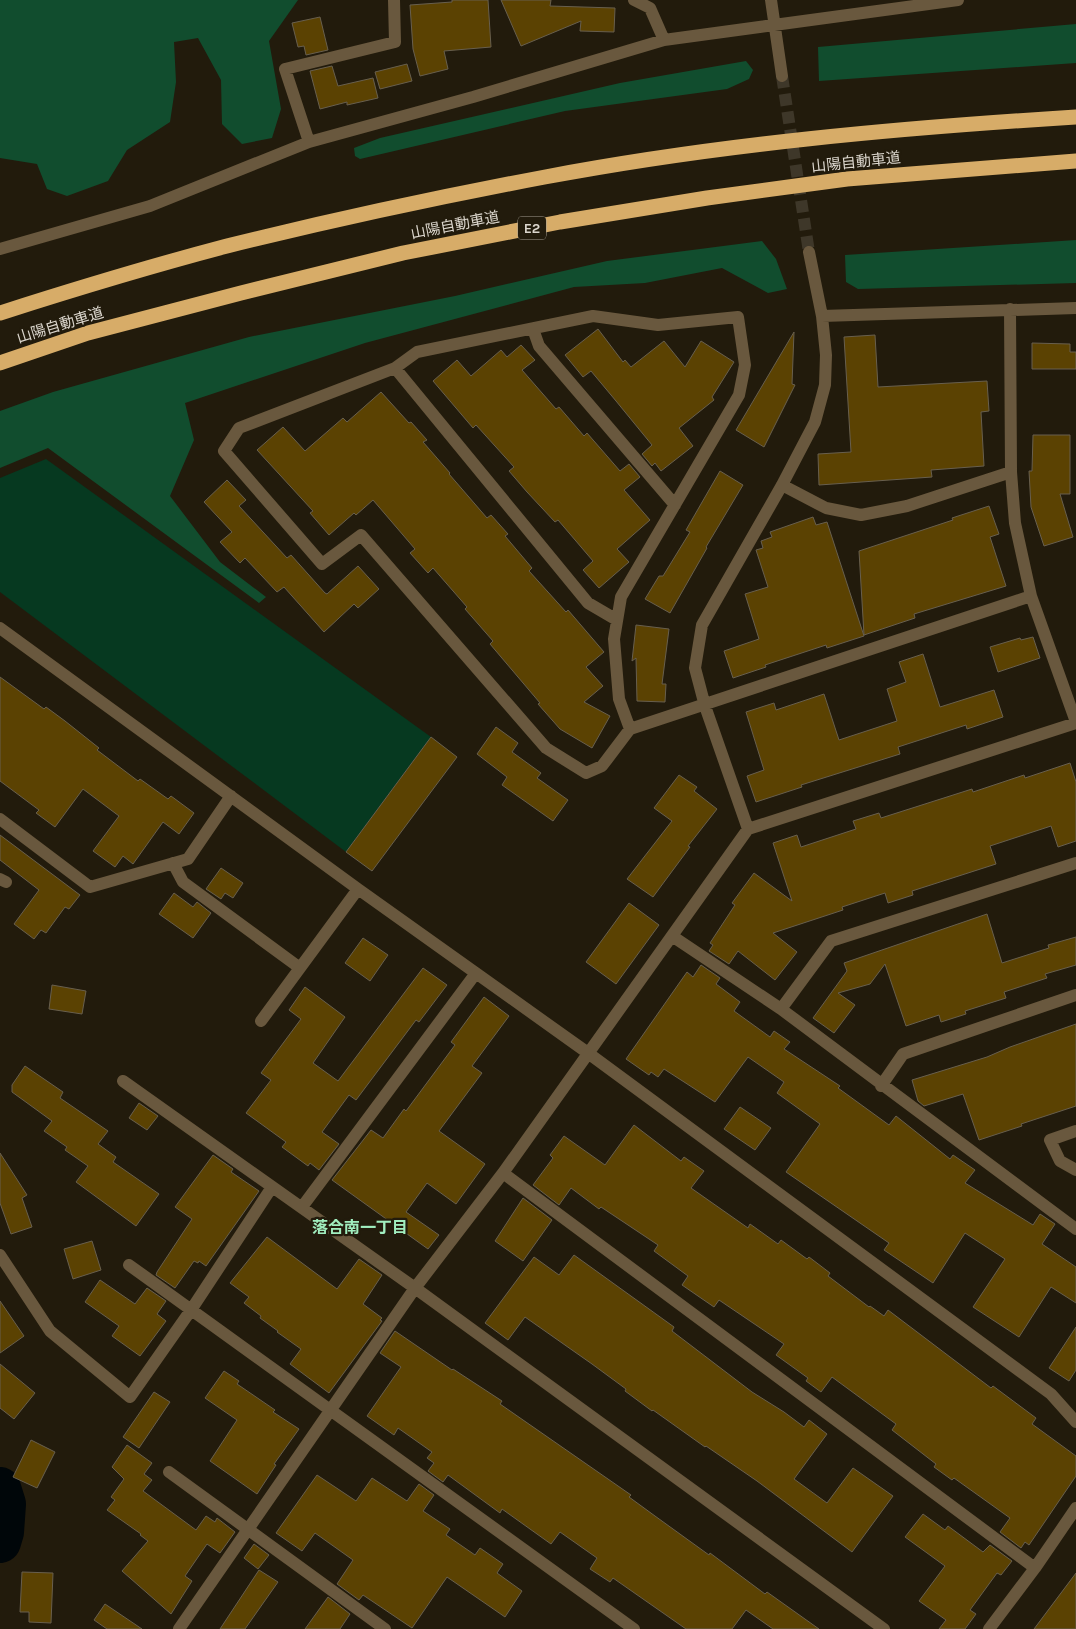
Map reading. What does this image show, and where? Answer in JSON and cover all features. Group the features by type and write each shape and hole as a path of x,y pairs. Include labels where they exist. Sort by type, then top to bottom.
{"highway":[{"name":"山陽自動車道","path":"0,313 79,288 227,246 391,208 547,177 702,153 840,136 978,123 1076,117"},
{"name":"山陽自動車道","path":"0,363 88,333 241,293 403,254 560,222 707,198 847,179 1076,162"}],"street":[{"path":"309,142 285,69 395,42 394,0"},
{"path":"634,0 650,8 664,40"},
{"path":"772,0 782,76"},
{"path":"0,249 150,206 309,142 472,97 664,40 930,2 958,0"},
{"path":"748,830 705,706 695,668 702,625 782,485 814,422 824,385 826,355 822,316 809,252"},
{"path":"822,316 1076,308"},
{"path":"179,1629 415,1288 504,1173 748,830 1076,722 1031,596 1015,522 1012,472 1010,310"},
{"path":"630,729 619,699 614,640 621,597 739,395 745,365 738,317 658,325 593,316 417,352 394,368 239,428 224,450 322,564 361,536 546,748 586,774 602,766 630,729 705,706 1031,596"},
{"path":"534,328 539,346 675,505"},
{"path":"394,368 588,603 617,620"},
{"path":"782,485 826,508 861,514 906,506 1012,472"},
{"path":"0,628 358,889 588,1053 1050,1394 1076,1422"},
{"path":"0,819 90,887 188,859 231,796"},
{"path":"173,863 183,882 300,968"},
{"path":"781,1009 831,940 1076,863"},
{"path":"261,1021 358,889"},
{"path":"672,936 781,1009 1076,1229"},
{"path":"302,1208 476,973"},
{"path":"882,1086 904,1054 1076,995"},
{"path":"123,1081 415,1288 884,1629"},
{"path":"1076,1130 1050,1140 1060,1161 1076,1170"},
{"path":"504,1173 1035,1568"},
{"path":"0,1255 50,1331 130,1396 191,1310 272,1186"},
{"path":"129,1265 634,1629"},
{"path":"169,1472 385,1629"},
{"path":"989,1629 1035,1568 1076,1508"}],"green space":[{"path":"0,0 298,0 269,41 281,109 272,138 242,144 222,124 221,80 198,38 174,42 176,82 170,122 127,150 108,181 67,196 47,189 37,164 0,158"},
{"path":"1076,24 1076,63 819,81 818,47"},
{"path":"746,61 753,70 749,79 727,89 565,111 360,159 355,156 354,148 380,138 620,83"},
{"path":"1076,240 1076,283 858,289 846,282 845,255"},
{"path":"762,241 776,259 787,289 768,293 722,268 645,283 574,287 365,343 185,403 194,440 170,496 220,562 266,597 259,603 48,448 0,468 0,411 53,392 249,337 455,296 607,261"},
{"path":"46,459 431,737 346,852 0,592 0,478"}],"building":[{"path":"452,0 488,0 491,47 444,51 448,69 420,76 413,49 410,5 452,2"},
{"path":"501,0 551,0 550,6 615,8 614,32 580,31 581,21 521,46"},
{"path":"320,17 328,50 306,55 304,46 298,47 292,23"},
{"path":"407,64 412,81 380,89 375,72"},
{"path":"332,66 338,86 373,78 378,98 347,105 347,102 320,109 310,71"},
{"path":"598,329 623,362 625,360 631,367 664,341 685,367 701,341 734,362 712,397 714,400 679,428 693,446 661,471 655,463 652,466 642,454 652,445 616,401 591,371 583,377 565,355"},
{"path":"794,332 792,384 795,385 764,447 736,430"},
{"path":"875,335 878,387 987,381 989,411 981,412 984,466 931,470 932,477 819,485 818,454 851,452 844,337"},
{"path":"1032,343 1070,344 1070,352 1076,352 1076,369 1032,369"},
{"path":"521,345 535,360 522,370 556,409 559,407 584,436 587,433 620,471 629,464 640,477 624,490 650,520 617,549 629,562 599,588 583,570 593,561 558,520 555,522 527,492 509,471 514,467 476,425 473,428 433,381 457,360 471,376 501,350 507,357"},
{"path":"381,392 427,440 423,442 487,518 491,515 508,534 505,536 532,568 529,571 566,612 568,610 604,652 586,667 603,686 584,702 610,716 592,748 560,729 490,644 493,641 465,609 467,607 433,568 428,573 410,553 415,549 373,500 356,515 354,513 329,535 310,513 313,511 257,450 283,427 305,451 343,418 347,422"},
{"path":"1033,435 1070,435 1070,494 1060,494 1073,537 1044,546 1031,507 1029,471 1032,471"},
{"path":"720,471 743,485 670,613 645,599 659,576 663,576 690,532 686,530"},
{"path":"227,480 246,500 239,506 287,558 291,555 325,593 327,594 358,566 379,589 358,608 354,604 324,632 284,587 277,592 245,558 240,563 220,542 232,532 204,502"},
{"path":"989,506 999,534 990,537 1006,586 914,614 915,618 864,635 859,551"},
{"path":"813,517 816,525 827,522 864,636 827,648 826,645 765,665 766,667 733,678 724,651 759,639 745,594 768,587 756,550 763,548 761,541 772,537 770,532"},
{"path":"636,625 669,629 662,684 666,684 665,702 637,701 636,658 632,661"},
{"path":"1033,637 1040,658 998,672 990,647 1020,638 1021,640"},
{"path":"923,654 940,707 994,690 1003,717 967,729 966,725 898,747 900,754 801,785 802,787 756,802 747,776 764,770 746,712 774,703 776,710 824,694 839,740 897,721 887,689 906,682 899,662"},
{"path":"0,677 44,709 46,707 65,721 99,748 97,750 138,781 140,779 168,799 171,796 194,813 179,834 163,822 133,864 123,856 115,867 93,851 119,816 83,789 55,827 36,813 39,810 0,781"},
{"path":"496,727 518,743 512,752 541,773 537,778 568,800 553,821 502,785 507,777 477,754"},
{"path":"431,737 457,757 372,871 346,852"},
{"path":"1070,763 1076,782 1076,841 1058,847 1051,826 990,846 996,864 912,891 913,895 888,903 885,893 842,907 843,910 773,933 797,952 775,980 738,951 729,964 709,951 713,945 710,943 735,905 732,903 754,873 792,901 773,843 797,835 801,847 856,829 853,821 879,813 881,818 972,789 973,792 1024,775 1025,778"},
{"path":"679,775 697,787 694,791 717,809 688,846 690,847 653,897 627,879 672,821 654,808"},
{"path":"0,835 80,895 69,909 65,907 46,933 41,930 34,939 14,924 39,890 0,860"},
{"path":"221,868 243,883 233,898 225,893 221,899 206,889"},
{"path":"174,893 193,907 197,902 211,913 193,938 159,914"},
{"path":"629,903 659,925 616,984 586,962"},
{"path":"987,914 1002,963 1049,948 1048,945 1076,937 1076,965 1045,974 1047,978 1004,992 1006,998 965,1011 966,1014 941,1022 939,1015 906,1026 885,964 870,984 838,993 855,1005 834,1033 813,1018 847,971 844,963"},
{"path":"363,938 388,955 370,981 345,963"},
{"path":"701,965 720,978 716,984 740,1002 734,1011 770,1037 774,1031 790,1042 784,1049 840,1086 838,1088 889,1125 896,1116 950,1159 953,1155 975,1170 965,1183 1033,1225 1040,1214 1055,1224 1042,1244 1076,1267 1076,1303 1051,1287 1019,1337 973,1307 1005,1259 965,1233 933,1283 884,1250 889,1243 786,1172 820,1124 777,1093 784,1082 748,1057 715,1102 664,1069 658,1077 651,1072 649,1075 626,1059 687,972 693,977"},
{"path":"423,968 447,985 419,1022 416,1020 356,1100 349,1095 322,1132 339,1144 319,1170 310,1163 308,1166 282,1147 286,1142 246,1113 271,1080 261,1073 301,1019 289,1010 305,987 345,1017 313,1063 338,1081"},
{"path":"52,985 86,991 82,1014 49,1009"},
{"path":"484,997 509,1016 472,1066 482,1073 439,1131 485,1164 456,1204 427,1183 406,1212 439,1235 428,1249 332,1180 371,1130 383,1138 404,1109 406,1111 455,1045 451,1042"},
{"path":"1076,1024 1076,1106 979,1140 963,1094 924,1106 918,1101 912,1080 987,1057"},
{"path":"25,1066 63,1092 60,1098 108,1131 98,1144 116,1157 113,1162 159,1194 136,1226 76,1182 88,1166 65,1150 67,1147 44,1131 52,1121 12,1092 12,1085"},
{"path":"139,1103 158,1116 147,1130 129,1118"},
{"path":"740,1107 771,1128 755,1150 724,1129"},
{"path":"634,1125 681,1161 684,1157 704,1171 691,1188 748,1228 750,1224 778,1244 781,1240 807,1259 809,1257 830,1273 828,1276 869,1307 884,1316 888,1310 991,1388 993,1386 1036,1418 1032,1424 1076,1456 1076,1476 1029,1545 1025,1542 1021,1548 1000,1532 1010,1518 954,1478 952,1480 934,1467 936,1464 892,1430 896,1424 832,1377 821,1392 806,1381 808,1378 776,1355 784,1344 719,1300 714,1307 682,1285 688,1276 654,1251 658,1245 601,1207 599,1209 571,1188 559,1205 533,1185 553,1158 550,1155 564,1136 605,1165"},
{"path":"0,1153 27,1195 22,1198 32,1227 11,1234 0,1203"},
{"path":"213,1155 233,1169 231,1172 259,1191 206,1266 199,1261 198,1263 194,1261 175,1288 156,1275 192,1219 175,1207"},
{"path":"523,1198 552,1220 523,1261 495,1241"},
{"path":"267,1237 337,1289 359,1259 382,1275 363,1304 382,1318 380,1320 382,1321 329,1393 290,1364 301,1349 260,1318 261,1316 244,1303 249,1297 230,1283"},
{"path":"92,1241 101,1270 73,1279 64,1249"},
{"path":"574,1255 674,1327 672,1331 752,1392 804,1427 809,1420 827,1434 794,1479 827,1503 853,1468 893,1496 852,1552 757,1481 652,1411 625,1391 626,1389 525,1317 508,1340 485,1323 534,1257 559,1275"},
{"path":"100,1280 135,1304 147,1288 166,1301 157,1314 166,1321 140,1356 112,1336 119,1326 85,1302"},
{"path":"0,1301 24,1336 0,1353"},
{"path":"1076,1327 1076,1370 1069,1381 1049,1368"},
{"path":"395,1331 502,1401 500,1404 631,1495 629,1497 709,1555 710,1553 765,1594 767,1592 819,1629 773,1629 746,1610 732,1629 686,1629 613,1578 610,1582 590,1569 597,1558 560,1532 551,1544 502,1509 500,1513 448,1475 443,1482 428,1471 434,1463 427,1458 432,1452 398,1428 394,1435 367,1416 401,1367 380,1353"},
{"path":"0,1364 35,1393 14,1419 0,1408"},
{"path":"224,1371 239,1381 237,1384 275,1410 273,1412 299,1429 274,1464 276,1465 257,1494 210,1461 237,1420 205,1398"},
{"path":"154,1392 170,1402 139,1448 123,1437"},
{"path":"31,1440 55,1452 37,1488 13,1477"},
{"path":"127,1445 152,1463 144,1474 152,1480 143,1491 196,1530 206,1516 215,1522 217,1518 235,1532 220,1553 207,1544 185,1576 192,1581 171,1614 122,1571 148,1541 107,1510 115,1500 111,1497 124,1479 112,1467"},
{"path":"317,1475 356,1501 372,1478 407,1501 419,1484 434,1495 423,1511 450,1529 446,1535 475,1555 480,1548 503,1564 497,1573 522,1591 505,1617 447,1577 412,1628 363,1595 359,1600 337,1584 353,1560 315,1533 302,1551 276,1533"},
{"path":"923,1514 945,1530 948,1526 983,1552 990,1545 1012,1561 1001,1575 997,1573 970,1610 976,1614 965,1629 939,1629 946,1620 919,1601 945,1566 905,1537"},
{"path":"254,1544 269,1555 258,1569 244,1558"},
{"path":"259,1570 278,1582 245,1629 220,1629"},
{"path":"22,1572 53,1573 51,1623 29,1622 29,1612 20,1612"},
{"path":"1076,1573 1076,1629 1034,1629"},
{"path":"328,1597 350,1614 340,1629 305,1629"},
{"path":"105,1604 142,1629 107,1629 94,1620"}],"waterway":[{"path":"0,1488 5,1504 3,1532 0,1542"}],"tunnel":[{"path":"782,76 809,252"}],"district":[{"name":"落合南一丁目","path":"360,1227"}]}
